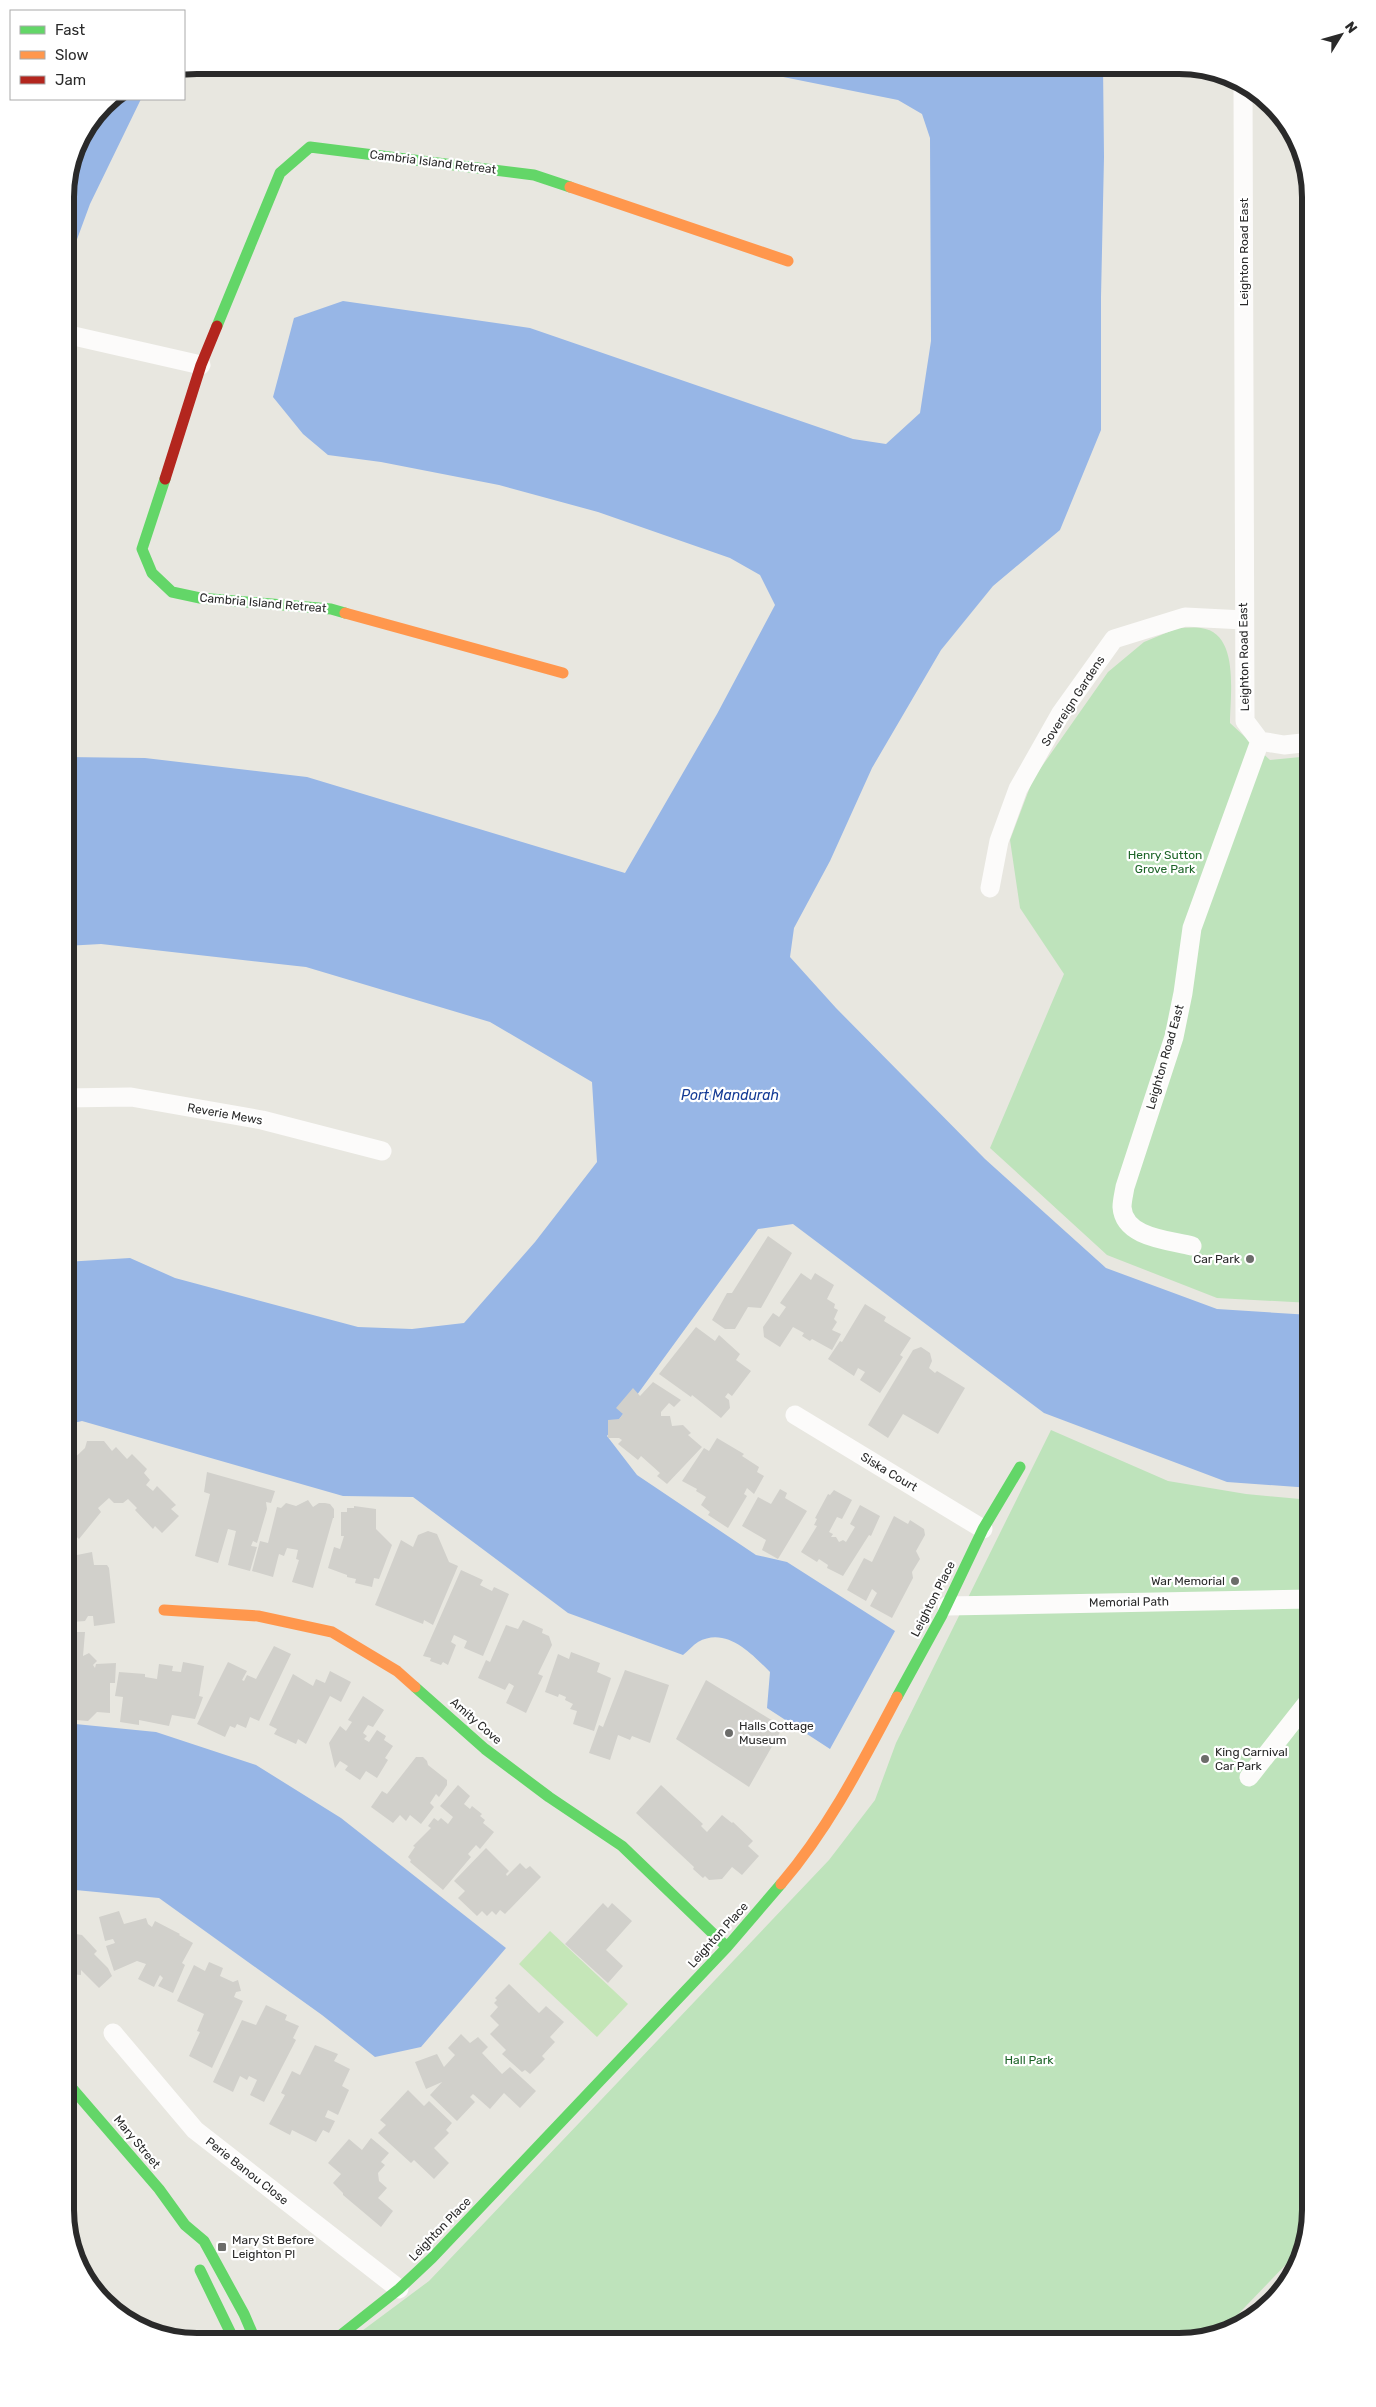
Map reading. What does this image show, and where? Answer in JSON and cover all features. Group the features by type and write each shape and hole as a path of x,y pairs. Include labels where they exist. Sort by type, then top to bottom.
{"street":[{"name":"Leighton Road East","path":"1192,1246 1154,1237 1136,1230 1125,1219 1122,1207 1125,1187 1174,1036 1183,993 1192,928 1260,741 1245,721 1243,91"},
{"name":"Cambria Island Retreat","path":"563,673 331,609 200,598 172,592 152,573 142,549 201,365 280,174 310,147 534,175 788,261"},
{"path":"74,336 201,365"},
{"name":"Sovereign Gardens","path":"990,888 999,841 1018,789 1062,713 1114,639 1185,617 1244,620"},
{"path":"1260,741 1284,745 1302,743"},
{"name":"Reverie Mews","path":"74,1098 131,1097 262,1120 382,1151"},
{"name":"Siska Court","path":"795,1415 983,1529"},
{"name":"Leighton Place","path":"343,2333 399,2289 432,2258 727,1947 805,1856 853,1779 947,1606 983,1529 1020,1467"},
{"name":"Memorial Path","path":"947,1606 1302,1599"},
{"name":"Amity Cove","path":"164,1610 258,1616 332,1632 381,1661 397,1671 485,1749 548,1797 622,1846 727,1947"},
{"path":"1249,1777 1302,1709"},
{"name":"Perie Banou Close","path":"113,2033 194,2130 399,2289"},
{"name":"Mary Street","path":"74,2090 159,2189 185,2225 204,2242 244,2314 252,2333"},
{"name":"Mary Street","path":"185,2225 188,2241"},
{"path":"193,2257 231,2333"}],"green space":[{"name":"Henry Sutton Grove Park","path":"1178,628 1201,628 1213,632 1222,641 1230,667 1230,723 1270,760 1302,757 1302,1303 1217,1298 1107,1255 990,1148 1064,974 1020,908 1010,840 1033,779 1108,672 1144,642"},
{"name":"Hall Park","path":"1051,1430 1168,1481 1246,1494 1302,1499 1302,2210 1298,2242 1293,2257 1230,2322 1195,2332 359,2333 429,2281 829,1860 875,1800 896,1743"},
{"path":"550,1931 628,2004 597,2037 519,1964"}],"water":[{"name":"Port Mandurah","path":"768,74 1103,74 1101,430 1060,530 993,586 941,650 872,768 830,861 794,928 790,957 836,1008 985,1159 1106,1268 1217,1309 1302,1314 1302,1487 1227,1482 1044,1413 793,1224 758,1229 607,1436 637,1475 756,1555 787,1562 895,1631 830,1749 767,1708 770,1672 738,1644 719,1637 708,1638 696,1643 683,1655 568,1613 413,1497 343,1496 82,1421 74,1423 74,1261 130,1258 175,1278 358,1327 412,1329 464,1323 535,1242 597,1162 592,1082 490,1022 306,967 101,944 74,946 74,757 145,758 307,777 625,873 717,714 775,605 760,575 730,558 598,512 499,485 381,462 328,455 303,434 273,397 294,318 343,301 530,328 853,439 886,444 920,413 931,341 930,138 922,114 898,100"},
{"path":"121,100 141,100 90,204 74,248 74,189 78,165 86,142 99,122"},
{"path":"74,1724 156,1732 256,1765 341,1818 506,1948 421,2047 375,2057 322,2015 159,1898 74,1890"}],"building":[{"path":"768,1236 792,1253 761,1308 748,1307 735,1329 725,1329 712,1320 727,1293 732,1293"},
{"path":"801,1273 811,1280 815,1273 834,1285 827,1299 835,1304 834,1308 838,1310 834,1319 837,1322 832,1330 841,1334 832,1350 812,1339 810,1341 802,1336 804,1333 793,1327 780,1347 764,1337 763,1327 773,1313 779,1317 786,1307 780,1303"},
{"path":"865,1304 886,1317 884,1321 911,1338 900,1355 903,1357 880,1393 860,1380 865,1372 858,1368 854,1376 828,1359 840,1341 842,1342"},
{"path":"696,1327 715,1341 719,1335 740,1354 736,1360 751,1371 732,1396 728,1393 725,1397 729,1400 730,1408 721,1418 692,1395 691,1397 659,1374"},
{"path":"921,1347 930,1353 932,1361 929,1368 965,1388 938,1434 903,1414 888,1438 868,1425 913,1350"},
{"path":"653,1382 681,1400 674,1407 669,1403 661,1412 661,1416 670,1416 672,1426 683,1425 691,1433 688,1435 702,1447 667,1484 657,1476 660,1473 641,1456 638,1460 618,1444 622,1440 619,1438 608,1438 608,1420 619,1419 623,1414 616,1408 633,1388 640,1396"},
{"path":"717,1438 744,1454 742,1456 759,1467 757,1472 764,1476 754,1494 747,1488 744,1494 747,1496 728,1528 708,1515 710,1512 701,1505 706,1497 696,1491 697,1489 682,1481 704,1448 709,1451"},
{"path":"87,1441 104,1441 112,1451 116,1447 127,1459 132,1454 147,1469 144,1473 150,1480 146,1485 153,1491 157,1486 176,1505 171,1509 179,1516 162,1533 155,1526 153,1529 135,1510 137,1508 128,1499 123,1503 114,1503 109,1498 98,1508 101,1512 79,1539 74,1534 74,1458 85,1448"},
{"path":"207,1472 275,1491 271,1503 266,1502 267,1509 257,1543 253,1541 251,1546 257,1547 250,1571 228,1565 236,1531 228,1529 218,1563 195,1556 210,1494 204,1492"},
{"path":"780,1489 787,1493 785,1498 807,1511 778,1559 762,1550 766,1540 742,1526 758,1497 771,1504"},
{"path":"834,1490 852,1500 842,1519 837,1517 829,1532 833,1534 831,1537 836,1537 839,1542 843,1540 846,1542 855,1527 850,1524 860,1505 880,1516 871,1536 869,1535 843,1576 827,1568 828,1565 819,1559 817,1562 801,1552 817,1526 814,1525 817,1519 815,1518 828,1494 830,1495"},
{"path":"308,1500 313,1507 319,1503 325,1503 330,1504 334,1509 334,1518 313,1588 292,1582 299,1560 296,1559 298,1550 287,1548 284,1556 279,1554 273,1577 252,1571 260,1541 268,1543 277,1507 281,1508 286,1503 296,1506"},
{"path":"354,1506 376,1509 376,1529 392,1545 379,1579 374,1578 372,1587 355,1583 356,1579 328,1568 334,1547 340,1549 344,1536 341,1536 341,1512 347,1512 347,1508 354,1508"},
{"path":"894,1516 908,1524 910,1520 924,1529 925,1535 916,1551 920,1559 912,1572 913,1578 892,1618 870,1606 877,1593 872,1589 866,1601 847,1590 864,1558 872,1562"},
{"path":"428,1531 437,1534 449,1562 458,1566 433,1625 424,1620 423,1624 375,1605 401,1540 413,1547 418,1535"},
{"path":"92,1552 94,1565 107,1565 109,1568 115,1623 94,1626 93,1616 88,1616 85,1621 74,1622 74,1556"},
{"path":"461,1570 483,1580 480,1585 492,1591 494,1587 509,1594 483,1656 464,1648 467,1641 454,1635 451,1642 456,1645 448,1665 443,1662 441,1665 430,1661 431,1658 423,1656"},
{"path":"523,1620 543,1629 542,1633 549,1636 552,1645 538,1674 543,1676 526,1713 506,1703 514,1686 509,1683 505,1690 478,1678 486,1660 490,1662 506,1625 518,1629"},
{"path":"74,1632 85,1632 83,1656 89,1653 97,1661 93,1665 95,1668 96,1664 116,1663 115,1683 110,1683 110,1713 97,1712 88,1721 74,1718"},
{"path":"274,1646 291,1654 259,1721 250,1717 246,1728 237,1724 235,1728 230,1726 225,1737 197,1724 228,1662 247,1671 242,1680 244,1681 247,1675 256,1679"},
{"path":"571,1652 600,1663 597,1672 611,1678 594,1731 573,1724 577,1711 570,1709 573,1704 565,1700 566,1697 559,1694 558,1697 545,1692 558,1654 569,1659"},
{"path":"183,1662 204,1666 199,1696 203,1697 195,1719 172,1715 169,1726 139,1720 139,1725 120,1722 123,1697 115,1696 119,1672 145,1674 145,1677 157,1679 159,1664 173,1666 172,1671 181,1672"},
{"path":"625,1670 669,1685 650,1743 632,1736 630,1740 618,1735 610,1760 589,1753 599,1725 603,1727"},
{"path":"330,1671 351,1682 341,1702 330,1696 306,1744 298,1739 296,1744 274,1734 277,1729 269,1725 293,1674 313,1686 316,1679 325,1683"},
{"name":"Halls Cottage Museum","path":"706,1680 783,1727 749,1787 676,1739"},
{"path":"363,1696 384,1710 373,1727 368,1725 363,1733 367,1736 364,1739 369,1742 377,1730 386,1736 384,1740 393,1746 385,1758 388,1760 377,1778 366,1771 360,1780 345,1770 348,1766 340,1761 335,1768 329,1743 340,1726 346,1731 352,1722 348,1720"},
{"path":"416,1757 423,1757 428,1765 447,1780 447,1785 439,1797 436,1794 430,1803 434,1807 421,1824 410,1815 406,1821 400,1815 393,1823 371,1807 382,1791 387,1794"},
{"path":"458,1785 470,1796 464,1804 470,1809 472,1806 482,1814 480,1816 485,1820 483,1823 494,1832 480,1849 476,1845 468,1854 471,1857 443,1890 410,1862 411,1860 408,1857 415,1847 413,1846 431,1828 428,1826 434,1818 438,1821 441,1818 448,1824 453,1817 440,1806"},
{"path":"661,1785 703,1824 701,1826 707,1832 722,1815 733,1822 753,1841 748,1846 759,1856 742,1875 732,1867 722,1879 709,1880 705,1876 703,1878 693,1869 694,1867 636,1813"},
{"path":"486,1848 509,1871 506,1874 507,1876 520,1863 526,1869 530,1866 541,1877 505,1914 500,1910 496,1915 492,1911 487,1916 482,1911 477,1916 458,1898 465,1891 454,1881"},
{"path":"603,1903 608,1908 612,1903 632,1921 606,1950 623,1966 608,1983 565,1944"},
{"path":"119,1911 124,1924 146,1918 148,1924 152,1927 155,1921 193,1943 182,1963 185,1965 173,1993 158,1986 163,1978 160,1975 154,1987 138,1979 146,1964 137,1961 114,1971 106,1946 115,1943 113,1939 105,1941 99,1917"},
{"path":"76,1934 82,1935 97,1951 94,1954 108,1968 112,1976 99,1988 81,1970 81,1975 74,1974 74,1935"},
{"path":"209,1962 223,1968 220,1976 233,1982 238,1980 241,1991 236,1992 234,1997 243,2001 212,2068 189,2056 200,2032 197,2031 204,2014 177,2001 194,1965 205,1971"},
{"path":"509,1984 539,2013 546,2006 564,2022 550,2037 555,2042 542,2056 545,2059 530,2074 525,2070 522,2072 502,2054 506,2050 490,2034 499,2025 490,2016 498,2007 494,2003 497,2000 495,1998"},
{"path":"266,2005 287,2015 285,2020 299,2026 293,2038 296,2040 264,2102 250,2095 257,2080 249,2076 247,2080 240,2076 233,2092 213,2082 242,2020 256,2025"},
{"path":"461,2034 470,2043 478,2037 488,2047 482,2053 502,2074 510,2067 536,2091 520,2108 504,2093 490,2109 473,2094 470,2097 475,2102 457,2121 430,2095 442,2082 426,2089 415,2062 437,2054 444,2067 455,2055 448,2048"},
{"path":"315,2045 338,2054 334,2061 350,2069 342,2086 349,2090 338,2115 328,2110 325,2117 335,2121 329,2133 323,2130 316,2142 292,2130 290,2135 269,2124 285,2095 281,2093 292,2071 300,2075"},
{"path":"408,2090 424,2106 429,2101 452,2123 446,2130 449,2133 434,2148 449,2163 434,2179 414,2160 411,2163 378,2133 386,2125 380,2120"},
{"path":"371,2138 389,2153 381,2162 385,2165 378,2173 379,2181 387,2188 378,2198 393,2211 381,2227 343,2195 333,2183 341,2174 328,2163 349,2139 362,2150"}],"traffic: fast":[{"path":"217,326 280,173 310,147 534,175 570,187"},
{"path":"165,479 142,549 152,573 172,592 200,598 331,609 345,613"},
{"path":"897,1697 942,1615 983,1529 1020,1467"},
{"path":"415,1687 485,1749 549,1797 622,1846 727,1947"},
{"path":"343,2333 399,2289 432,2258 727,1947 781,1884"},
{"path":"74,2090 159,2189 185,2225 204,2241 244,2314 252,2333"},
{"path":"200,2270 231,2333"}],"traffic: slow":[{"path":"570,187 788,261"},
{"path":"345,613 563,673"},
{"path":"164,1610 258,1616 332,1632 397,1671 415,1687"},
{"path":"781,1884 830,1817 858,1770 897,1697"}],"traffic: jam":[{"path":"165,479 201,365 217,326"}],"place":[{"name":"Car Park","path":"1250,1259"},
{"name":"War Memorial","path":"1235,1581"},
{"name":"Halls Cottage Museum","path":"729,1733"},
{"name":"King Carnival Car Park","path":"1205,1759"},
{"name":"Mary St Before Leighton Pl","path":"222,2247"}]}
